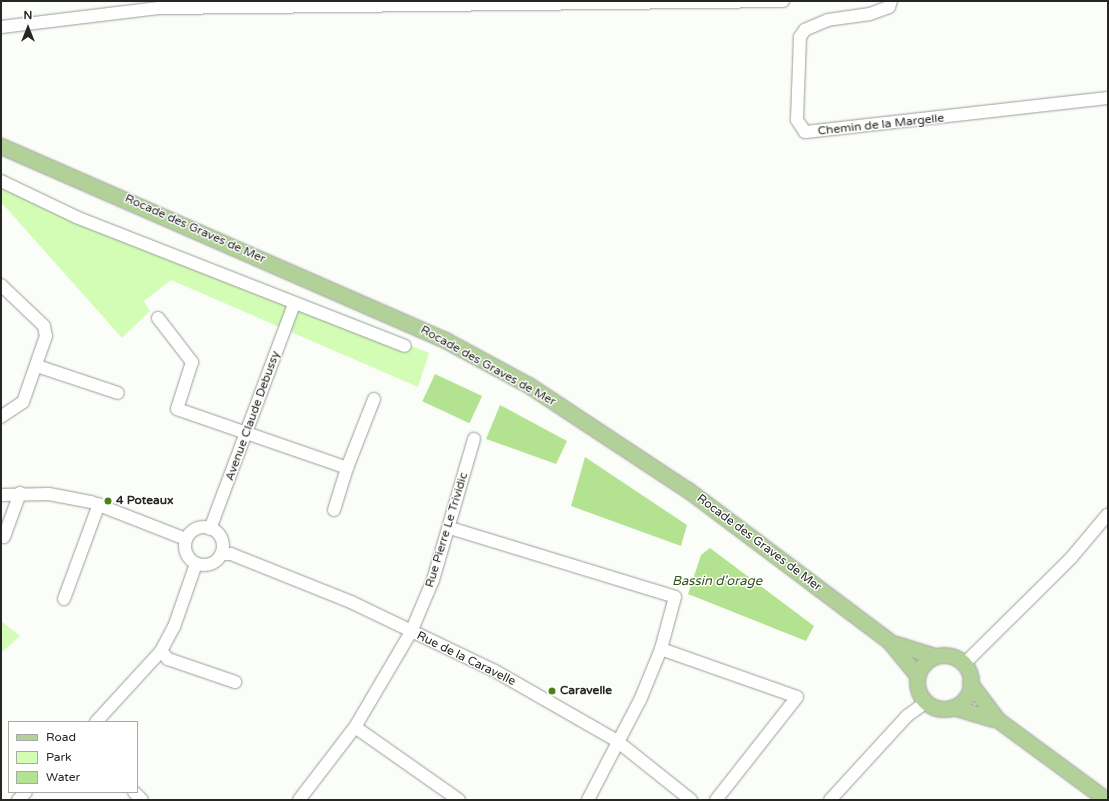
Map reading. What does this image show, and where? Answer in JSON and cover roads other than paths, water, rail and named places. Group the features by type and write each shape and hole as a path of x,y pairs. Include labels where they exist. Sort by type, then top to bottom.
{"main road":[{"name":"Rocade des Graves de Mer","path":"1,146 438,336 530,386 688,490 890,641 917,675"},
{"name":"Rocade des Graves de Mer","path":"890,641 935,656"},
{"path":"998,720 952,707 934,707 926,702 917,688 917,675 924,663 935,656 949,655 964,664 970,683 998,720 1107,800"},
{"path":"952,707 967,696 970,683"}],"street":[{"path":"1,27 159,8 783,1"},
{"name":"Chemin de la Margelle","path":"891,1 889,7 870,14 828,20 805,30 800,37 797,120 805,132 1108,98"},
{"path":"1,181 76,217 294,304 405,346"},
{"path":"1,285 44,326 46,336 37,366 23,402 1,417"},
{"name":"Avenue Claude Debussy","path":"210,529 294,304"},
{"path":"158,318 192,362 177,409 347,468"},
{"path":"37,366 118,393"},
{"path":"334,510 347,468 374,399"},
{"name":"Rue Pierre Le Trividic","path":"299,800 355,727 411,632 450,528 474,439"},
{"path":"1,495 20,493 49,494 99,504 186,539"},
{"path":"4,537 20,493"},
{"path":"64,599 99,504"},
{"path":"964,664 1071,558 1108,514"},
{"path":"199,528 210,529 222,542 222,554 214,563 196,564 185,551 186,539 199,528"},
{"path":"450,528 675,597 661,649 641,698 617,741 588,800"},
{"name":"Rue de la Caravelle","path":"222,554 231,554 351,602 495,671 617,741 691,800"},
{"path":"97,721 161,651 174,627 196,564"},
{"path":"661,649 797,697 716,800"},
{"path":"161,651 168,659 235,682"},
{"path":"830,800 907,716 926,702"},
{"path":"355,727 459,800"}],"water":[{"path":"435,374 482,396 469,423 422,401"},
{"path":"500,405 567,441 556,464 486,439"},
{"name":"Bassin d'orage","path":"585,457 687,525 681,546 571,506"},
{"name":"Bassin d'orage","path":"710,548 814,626 806,641 688,594 701,555"}],"place":[{"name":"4 Poteaux","path":"108,501"},
{"name":"Caravelle","path":"552,691"}]}
